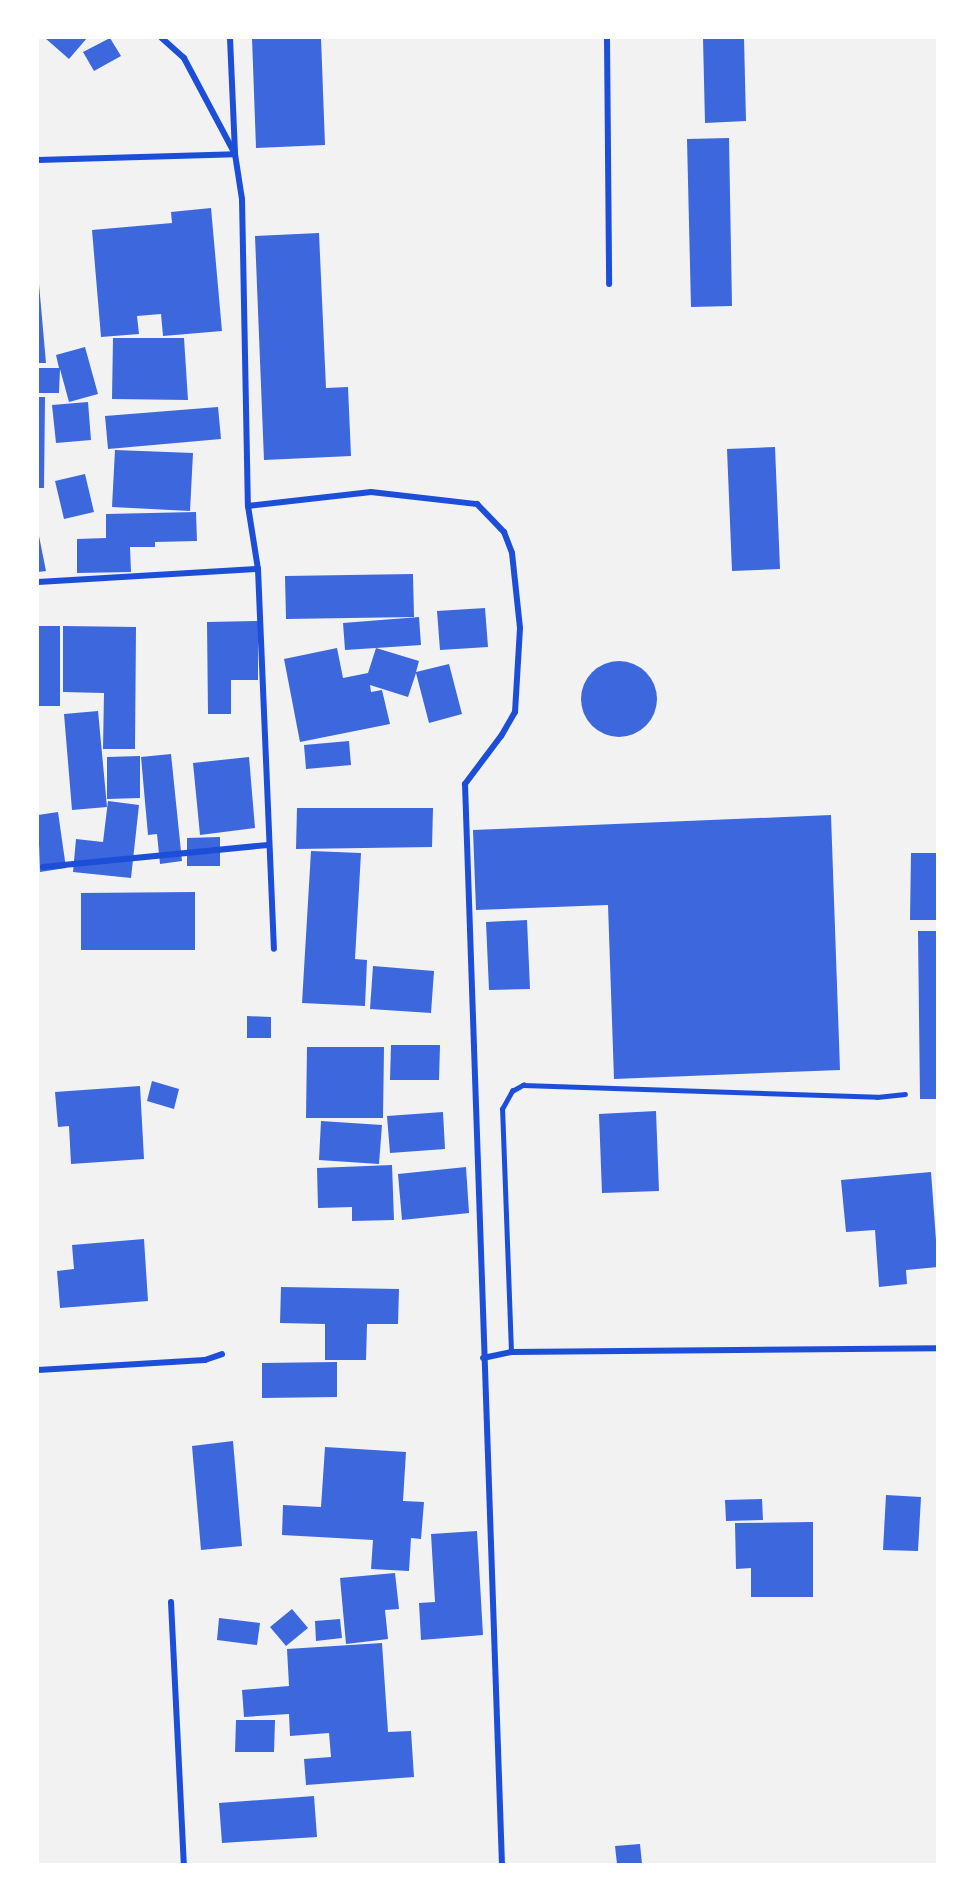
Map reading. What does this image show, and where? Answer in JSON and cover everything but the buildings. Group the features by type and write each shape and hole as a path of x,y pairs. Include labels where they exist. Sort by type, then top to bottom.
{"street":[{"path":"162,38 184,58 234,154"},
{"path":"230,38 234,154 243,199 248,506 258,569 274,949"},
{"path":"607,38 609,284"},
{"path":"38,160 234,154"},
{"path":"248,506 372,492 477,504 504,532 512,553 520,628 515,712 501,736 465,784 502,1864"},
{"path":"38,582 258,569"},
{"path":"44,867 268,845"},
{"path":"483,1358 511,1352 938,1348"},
{"path":"38,1370 205,1360 222,1354"},
{"path":"171,1602 184,1864"}],"lane":[{"path":"511,1352 502,1109 512,1091 523,1085 877,1096 905,1094"}]}
